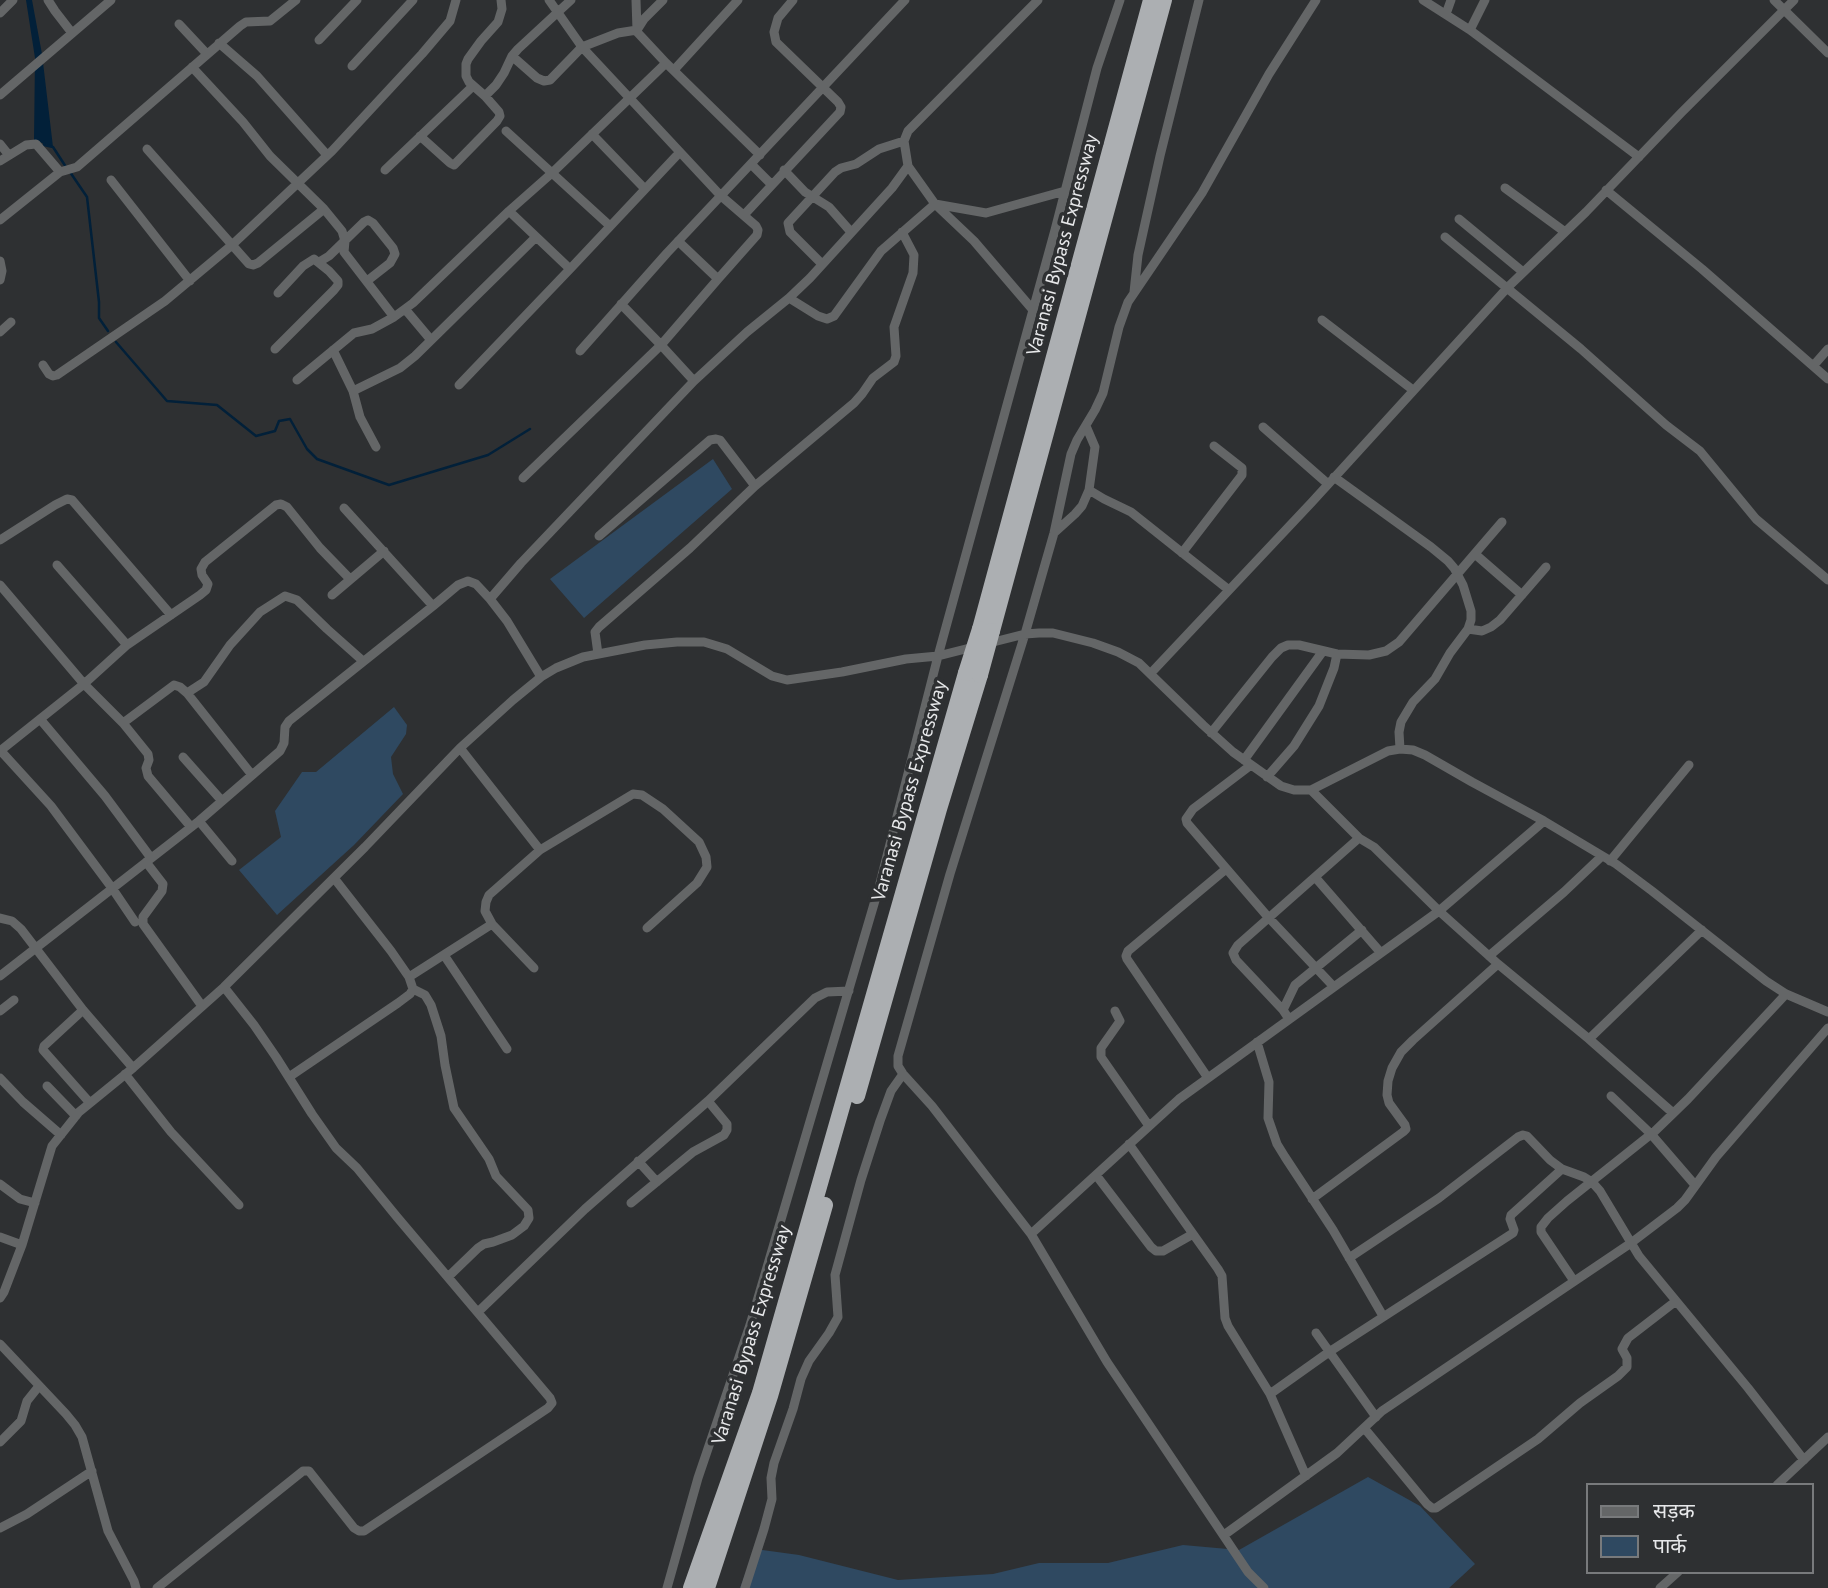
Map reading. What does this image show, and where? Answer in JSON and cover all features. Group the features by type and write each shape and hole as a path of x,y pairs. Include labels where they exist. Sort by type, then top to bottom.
{"highway":[{"name":"Varanasi Bypass Expressway","path":"986,630 1151,0"},
{"name":"Varanasi Bypass Expressway","path":"691,1588 760,1393 986,630 1164,0"},
{"name":"Varanasi Bypass Expressway","path":"707,1588 770,1396 932,839 973,674"}],"street":[{"path":"0,13 13,0"},
{"path":"48,0 72,33"},
{"path":"0,95 111,0"},
{"path":"0,220 62,171 77,167 246,22 270,21 296,0"},
{"path":"319,40 357,0"},
{"path":"352,65 413,0"},
{"path":"43,365 49,374 57,375 165,302 232,245 327,155 444,28 450,21 456,0"},
{"path":"421,136 454,164 500,116 485,96 469,82 467,76 468,59 498,22 502,9 501,0"},
{"path":"523,478 661,345 758,230 720,195 582,47 549,0"},
{"path":"485,96 496,85 512,56 571,0"},
{"path":"636,0 638,33 760,155"},
{"path":"512,56 537,78 550,80 582,47 618,33 637,30 663,0"},
{"path":"297,380 354,333 372,329 405,309 630,97 670,67 738,0"},
{"path":"744,215 840,112 838,102 776,42 774,32 778,18 793,0"},
{"path":"580,351 720,195 905,0"},
{"path":"1033,310 974,241 935,204 908,166 904,141 908,131 1038,0"},
{"path":"667,1588 698,1478 750,1325 879,887 938,656 1097,68 1120,0"},
{"path":"1134,293 1138,255 1199,0"},
{"path":"1264,1588 1248,1572 1107,1362 1031,1234 932,1106 902,1074 898,1066 898,1056 950,874 1025,635 1054,533 1071,454 1103,393 1128,302 1202,193 1269,75 1316,0"},
{"path":"1423,0 1470,30 1639,157"},
{"path":"1446,14 1451,0"},
{"path":"1470,30 1485,0"},
{"path":"1774,0 1828,53"},
{"path":"1151,673 1508,287 1794,0"},
{"path":"179,23 207,54"},
{"path":"219,43 257,76 327,155"},
{"path":"192,67 243,122 270,156 324,209 342,231 344,252 394,317"},
{"path":"385,170 473,86"},
{"path":"506,131 610,226"},
{"path":"592,134 645,189"},
{"path":"822,264 797,240 788,223 841,168 856,163 879,149 904,141"},
{"path":"0,144 8,154"},
{"path":"0,161 26,145 36,144 62,171"},
{"path":"147,149 249,264 253,265 324,209"},
{"path":"459,385 680,152"},
{"path":"751,164 771,184"},
{"path":"490,599 518,566 694,381 789,298 822,264 892,188 908,166"},
{"path":"784,170 805,192 829,207 851,232"},
{"path":"111,180 191,281"},
{"path":"1505,188 1565,232"},
{"path":"1606,190 1828,379"},
{"path":"935,204 986,213 1065,191"},
{"path":"789,298 818,316 834,316 881,251 935,204"},
{"path":"509,211 570,268"},
{"path":"1459,219 1523,272"},
{"path":"319,262 368,220 393,248 395,254 390,263 367,281"},
{"path":"596,655 596,632 599,626 690,548 755,486 854,403 873,378 894,362 894,327 913,273 914,255 902,232"},
{"path":"353,391 400,368 415,356 536,237"},
{"path":"1445,237 1508,287 1666,425 1700,451 1756,519 1828,580"},
{"path":"678,241 718,279"},
{"path":"275,349 323,303 338,282 314,259 303,266 278,293"},
{"path":"0,261 0,280"},
{"path":"621,304 694,381"},
{"path":"405,309 431,340"},
{"path":"1322,320 1413,390"},
{"path":"0,332 11,322"},
{"path":"1814,365 1828,348"},
{"path":"333,350 353,391 360,417 376,447"},
{"path":"1054,533 1082,506 1089,490 1095,447 1086,426"},
{"path":"1263,427 1331,480 1431,547 1448,561 1458,575 1471,611 1471,620 1436,679 1408,710 1401,722 1400,749"},
{"path":"599,536 710,440 720,440 755,486"},
{"path":"1182,553 1242,475 1242,468 1214,446"},
{"path":"1089,490 1131,512 1229,590"},
{"path":"0,540 55,505 67,499 72,500 171,615"},
{"path":"135,922 51,806 0,750 84,684 127,645 205,590 208,584 201,569 205,562 276,505 287,507 320,548 350,579"},
{"path":"344,508 433,606"},
{"path":"1211,733 1281,648 1299,645 1337,654 1369,655 1386,651 1399,642 1502,522"},
{"path":"332,595 384,551"},
{"path":"1475,554 1522,595"},
{"path":"57,565 127,645"},
{"path":"1468,629 1482,631 1500,620 1546,567"},
{"path":"0,976 222,801 280,751 284,743 285,727 289,721 458,585 468,581 477,584 507,621 541,677"},
{"path":"0,585 148,754 148,776 232,861"},
{"path":"187,693 210,675 230,645 260,612 285,596 297,600 363,661"},
{"path":"1,1293 22,1245 52,1146 76,1116 224,987 460,748 541,677 583,657 645,645 704,642 727,649 772,676 787,680 938,656 1039,633 1053,633 1093,643 1139,663 1211,733 1267,777 1288,789 1311,790 1388,751 1413,750 1426,755 1606,858 1786,994 1826,1008"},
{"path":"1323,651 1247,762 1186,819 1189,828 1334,987"},
{"path":"1267,777 1293,746 1319,706 1337,654"},
{"path":"123,723 167,688 174,685 180,687 252,775"},
{"path":"40,719 105,796 163,884 162,891 143,917 143,924 202,1006"},
{"path":"460,748 540,850"},
{"path":"183,758 222,801"},
{"path":"1489,956 1606,858 1689,765"},
{"path":"1311,790 1359,838 1383,855 1489,956 1673,1113"},
{"path":"534,968 492,924 485,911 489,895 540,850 633,794 642,795 663,808 699,842 706,857 706,867 697,883 647,928"},
{"path":"1031,1234 1179,1099 1439,911 1544,821"},
{"path":"1289,1019 1236,960 1233,953 1268,917 1359,838"},
{"path":"1208,1078 1126,956 1128,951 1226,869"},
{"path":"1315,877 1381,953"},
{"path":"334,878 391,951 413,989 425,995 431,1005 441,1036 454,1108 489,1158 496,1177 528,1210 529,1218 523,1226 512,1235 478,1248 448,1277"},
{"path":"0,918 12,921 21,929 83,1010 133,1068"},
{"path":"408,977 492,924"},
{"path":"1283,1010 1295,985 1362,930"},
{"path":"1589,1039 1702,930"},
{"path":"443,955 507,1049"},
{"path":"1312,1199 1406,1129 1389,1103 1387,1095 1392,1068 1401,1052 1413,1040 1498,964"},
{"path":"157,1588 303,1471 309,1471 354,1528 364,1531 552,1403 357,1168 336,1147 254,1025 224,987"},
{"path":"289,1077 398,1003 413,989"},
{"path":"478,1312 594,1200 708,1101 814,998 827,992 849,991"},
{"path":"1574,1281 1541,1232 1541,1227 1567,1201 1651,1134 1786,994"},
{"path":"0,1011 15,1000"},
{"path":"83,1010 44,1046 43,1050 90,1103"},
{"path":"1115,1011 1120,1021 1101,1048 1101,1056 1149,1126"},
{"path":"1224,1535 1337,1453 1376,1417 1677,1208 1716,1157 1828,1028"},
{"path":"1257,1042 1269,1082 1267,1110 1270,1128 1383,1316"},
{"path":"125,1074 171,1132 239,1205"},
{"path":"745,1588 772,1499 771,1478 774,1463 801,1379 809,1361 838,1317 835,1275 860,1180 891,1091 902,1074"},
{"path":"0,1078 61,1135"},
{"path":"47,1086 76,1116"},
{"path":"1611,1096 1651,1134 1695,1185"},
{"path":"631,1203 693,1152 724,1135 727,1124 708,1101"},
{"path":"1349,1258 1438,1198 1520,1135 1527,1136 1550,1160 1562,1169 1584,1177 1600,1191 1639,1256 1804,1460"},
{"path":"1129,1144 1219,1269 1228,1326 1270,1394 1306,1476"},
{"path":"638,1161 657,1182"},
{"path":"1270,1394 1383,1316 1513,1233 1511,1215 1562,1169"},
{"path":"1096,1175 1156,1251 1163,1251 1193,1234"},
{"path":"0,1184 20,1199 35,1203"},
{"path":"0,1237 22,1245"},
{"path":"1364,1429 1427,1504 1436,1508 1538,1439 1580,1403 1618,1376 1627,1367 1627,1358 1622,1349 1628,1338 1676,1301"},
{"path":"1316,1333 1376,1417"},
{"path":"0,1343 75,1425 82,1437 108,1531 136,1588"},
{"path":"0,1442 21,1421 27,1401 40,1386"},
{"path":"1779,1483 1828,1437"},
{"path":"0,1528 27,1514 92,1471"},
{"path":"1660,1588 1676,1574"}],"green space":[{"path":"713,459 732,489 584,618 550,579"},
{"path":"394,707 407,725 406,734 391,757 393,774 403,794 354,845 277,915 239,870 281,837 275,811 302,772 316,772"},
{"path":"1368,1477 1420,1506 1475,1564 1449,1588 740,1588 755,1549 799,1555 898,1580 993,1574 1039,1563 1108,1563 1183,1545 1239,1550"}],"shaded area":[{"path":"26,0 32,0 42,54 53,147 34,140 35,58"}],"waterway":[{"path":"44,142 44,145 53,147 66,167"},
{"path":"70,172 87,197 99,318 108,331"},
{"path":"116,342 167,401 217,405 256,436 275,431 279,421 290,419 307,449 317,459 389,485 488,455 530,429"}]}
